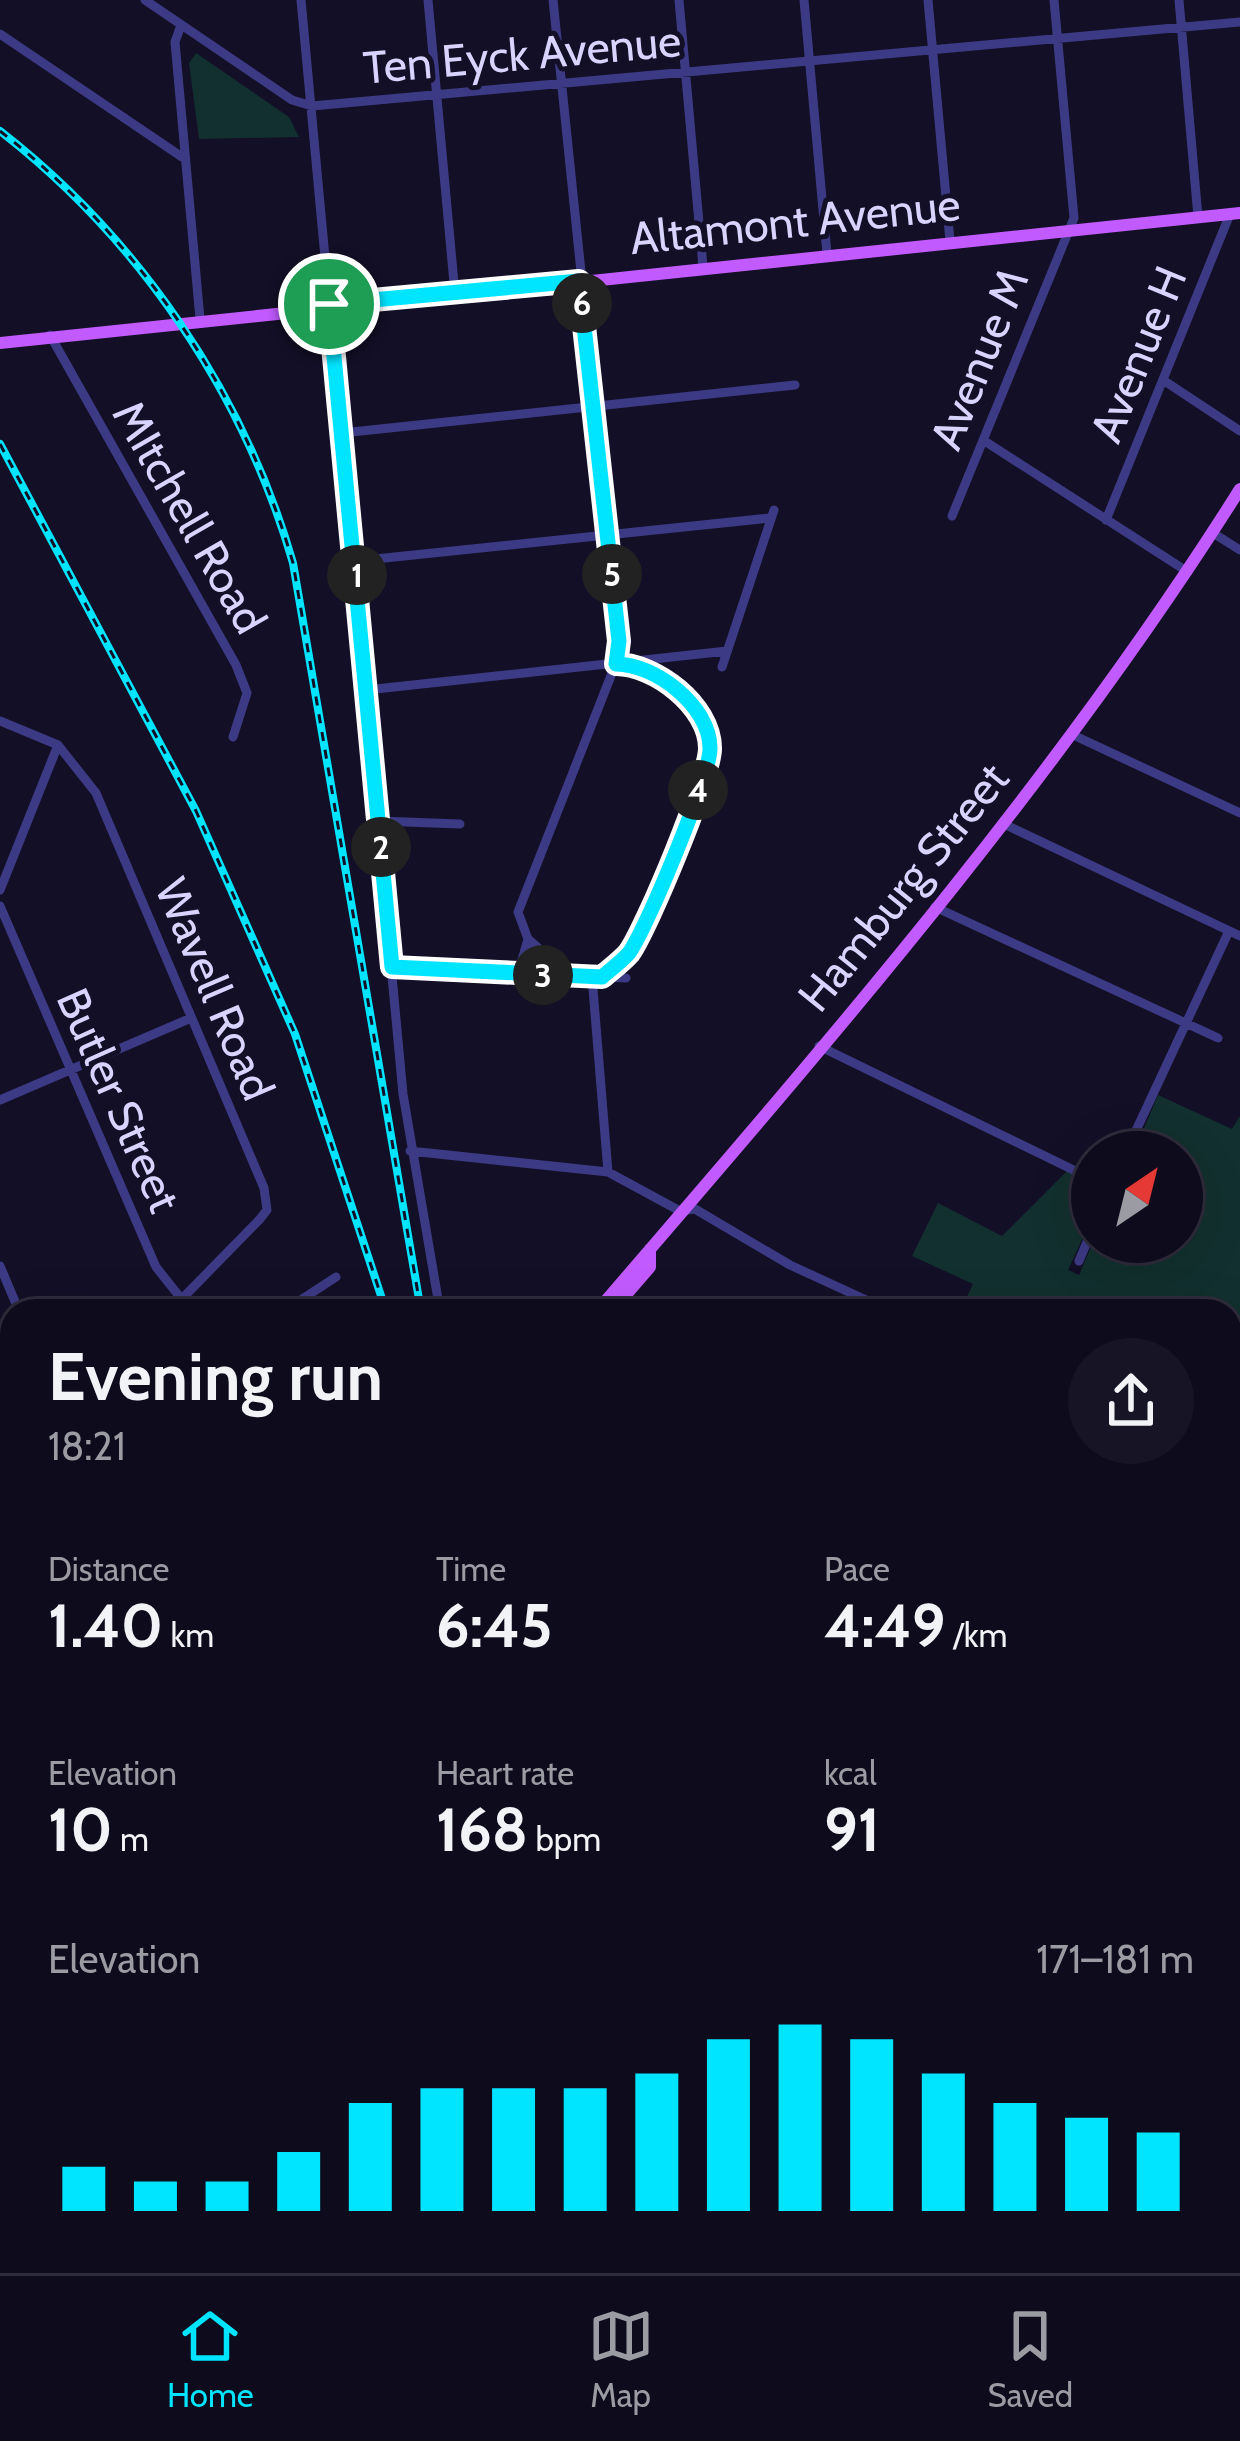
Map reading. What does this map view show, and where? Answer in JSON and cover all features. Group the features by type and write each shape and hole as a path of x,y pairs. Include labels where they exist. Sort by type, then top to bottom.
{"main road":[{"name":"Altamont Avenue","path":"0,343 329,304 1235,213"},
{"name":"Hamburg Street","path":"607,1299 1004,824 1188,572 1240,489"},
{"path":"622,1299 650,1267 650,1249"}],"street":[{"path":"145,0 292,100 312,106"},
{"path":"301,0 410,1151 438,1299"},
{"path":"428,0 455,294"},
{"path":"553,0 622,664 524,888 518,913 528,939 570,976"},
{"path":"679,0 703,267"},
{"path":"804,0 827,254"},
{"path":"928,0 950,241"},
{"path":"1054,0 1071,228"},
{"path":"1180,0 1198,217"},
{"name":"Ten Eyck Avenue","path":"312,106 1240,22"},
{"path":"181,25 175,42 182,157 200,319"},
{"path":"0,34 182,157"},
{"name":"Avenue H","path":"1106,520 1235,213"},
{"name":"Avenue M","path":"952,516 1071,228"},
{"name":"MItchell Road","path":"50,335 236,665 247,693 233,737"},
{"path":"1163,380 1240,431"},
{"path":"342,433 795,385"},
{"path":"983,440 1188,572"},
{"path":"356,561 772,514 722,667"},
{"path":"1213,533 1240,550"},
{"path":"366,691 727,651"},
{"path":"597,977 628,953 645,923 711,751 708,730 686,695 622,664"},
{"name":"Wavell Road","path":"0,721 58,745 96,793 268,1200 260,1219 182,1299"},
{"path":"1071,734 1240,813"},
{"path":"0,886 58,745"},
{"path":"378,821 460,824"},
{"path":"1004,824 1234,933 1182,1026 1135,1131"},
{"name":"Butler Street","path":"0,906 170,1299"},
{"path":"934,907 1182,1026 1218,1038"},
{"path":"518,974 528,939"},
{"path":"392,967 626,978"},
{"path":"597,977 608,1172"},
{"path":"0,1100 191,1018"},
{"path":"819,1046 1071,1169"},
{"path":"410,1151 608,1172 680,1210 695,1209 790,1265 864,1299"},
{"path":"0,1266 14,1299"},
{"path":"302,1299 335,1277"}],"green space":[{"path":"196,53 289,117 299,137 199,139 189,63"},
{"path":"1158,1095 1232,1129 1240,1116 1240,1299 966,1299 973,1284 912,1256 938,1203 1002,1236 1067,1171 1071,1173 1068,1270 1079,1275 1084,1263 1203,1263 1203,1131 1143,1131"}],"railway":[{"path":"0,131 98,220 141,270 215,380 272,500 293,563 419,1299"},
{"path":"0,444 196,811 295,1034 382,1299"}],"route":[{"path":"579,281 619,641 616,664 628,664 686,695 708,730 711,751 645,923 628,953 602,977 392,967 329,304 579,281"}]}
